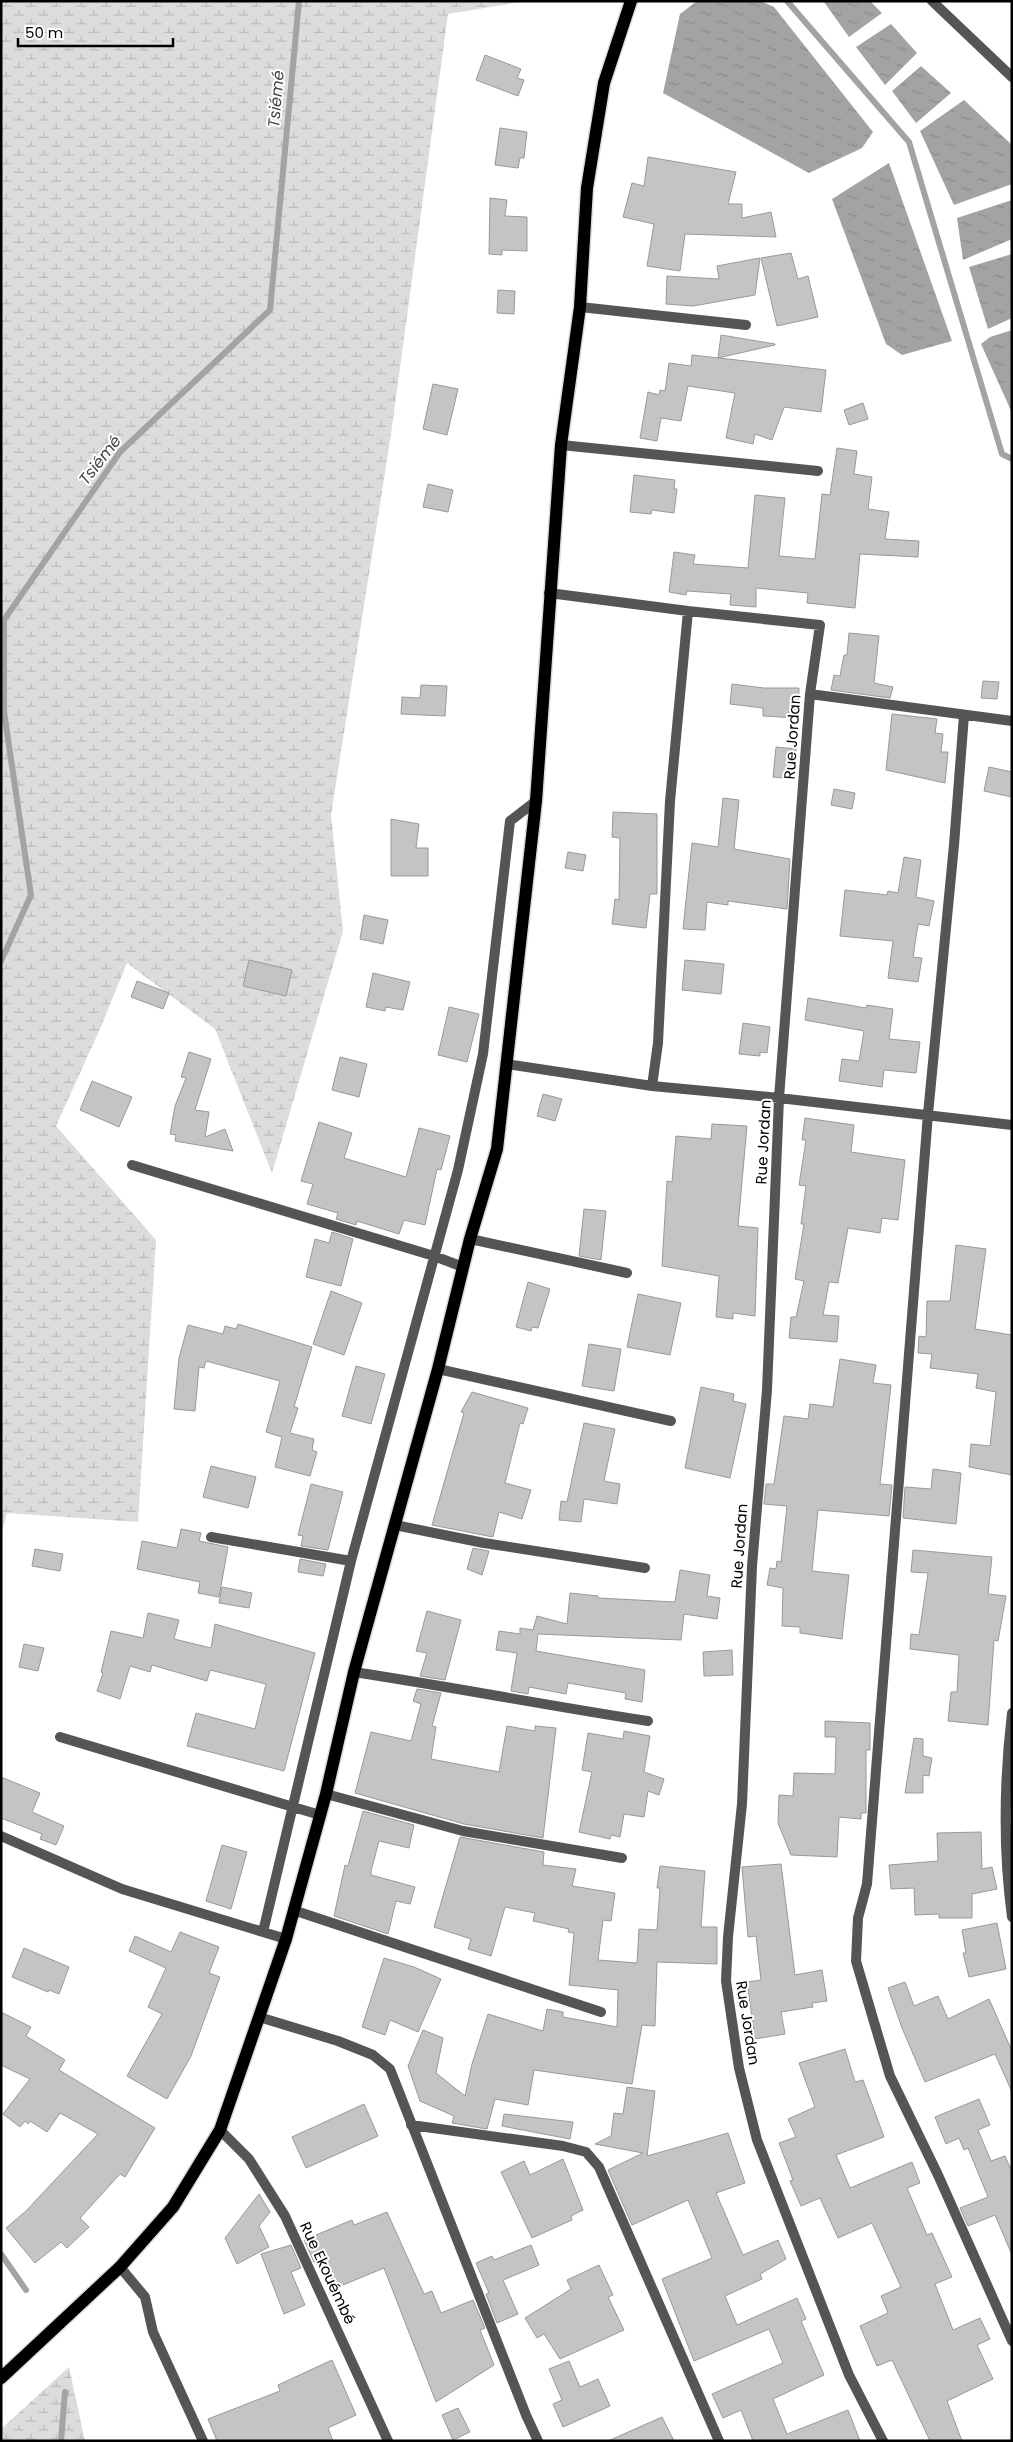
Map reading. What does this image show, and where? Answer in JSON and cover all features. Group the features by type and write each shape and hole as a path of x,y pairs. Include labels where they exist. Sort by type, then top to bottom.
{"main road":[{"path":"1,2378 120,2267 173,2207 220,2130 286,1939 326,1794 354,1672 438,1369 470,1239 497,1149 536,802 549,593 561,445 580,307 587,188 604,84 630,1"}],"street":[{"path":"932,1 1012,77"},
{"path":"580,307 746,324"},
{"path":"561,445 818,471"},
{"path":"549,593 688,611 670,801 658,1043 652,1086"},
{"name":"Rue Jordan","path":"688,611 820,625 810,694 780,1098 767,1390 752,1566 742,1804 728,1937 726,1981 739,2068 757,2140 849,2375 883,2441"},
{"path":"810,694 1012,722"},
{"path":"964,714 954,845 928,1114 867,1884 858,1918 856,1961 890,2076 938,2175 1012,2341"},
{"path":"264,1932 352,1561 458,1170 483,1054 510,820 536,802"},
{"path":"506,1064 652,1086 928,1114 1012,1125"},
{"path":"132,1164 434,1256 463,1267"},
{"path":"470,1239 627,1273"},
{"path":"438,1369 670,1421"},
{"path":"395,1525 484,1543 645,1568"},
{"path":"211,1537 352,1561"},
{"path":"354,1672 454,1687 546,1706 648,1721"},
{"path":"1012,1713 1006,1759 1005,1828 1012,1917"},
{"path":"60,1737 320,1815"},
{"path":"326,1794 463,1831 622,1858"},
{"path":"1,1836 122,1889 286,1939"},
{"path":"294,1910 601,2012"},
{"path":"259,2017 338,2041 373,2055 390,2069 526,2415 538,2441"},
{"path":"412,2125 563,2146 586,2152 599,2167 719,2441"},
{"name":"Rue Ekouémbé","path":"220,2130 249,2159 285,2216 388,2441"},
{"path":"120,2267 145,2297 153,2332 203,2441"}],"green space":[{"path":"1,1 526,1 448,14 391,434 331,815 343,931 272,1173 215,1029 127,963 100,1029 56,1126 156,1240 138,1522 7,1513 1,1535"},
{"path":"69,2367 85,2441 1,2441 1,2429"}],"water":[{"path":"697,1 760,1 774,7 873,132 862,148 809,173 663,93 680,14"},
{"path":"870,1 882,13 849,37 824,2"},
{"path":"891,24 917,53 885,85 856,47"},
{"path":"921,66 951,93 916,123 892,91"},
{"path":"964,100 1012,145 1012,184 954,205 920,131"},
{"path":"889,163 952,341 902,355 886,344 832,199"},
{"path":"1012,200 1012,239 963,260 957,218"},
{"path":"1012,254 1012,318 988,329 969,267"},
{"path":"1012,330 1012,413 981,344 990,337"}],"building":[{"path":"485,55 521,69 517,78 524,80 518,96 476,80"},
{"path":"500,128 527,132 524,158 520,158 518,168 495,165"},
{"path":"648,157 736,172 728,204 742,204 742,218 771,212 776,237 685,234 680,271 647,266 654,224 623,217 632,183 644,186"},
{"path":"490,198 507,200 505,216 527,217 527,251 502,250 502,255 489,254"},
{"path":"791,253 798,279 808,276 818,317 777,326 761,258"},
{"path":"760,258 755,295 693,306 666,304 667,276 719,279 717,266"},
{"path":"498,290 515,291 514,314 497,313"},
{"path":"721,335 775,344 775,345 718,358"},
{"path":"692,355 826,370 821,412 784,407 772,440 755,434 753,444 726,438 735,393 688,386 681,421 661,418 657,441 640,438 648,392 659,395 660,390 665,391 669,363 691,366"},
{"path":"433,384 458,389 447,435 423,429"},
{"path":"863,403 868,419 849,425 844,410"},
{"path":"837,448 857,451 854,474 872,477 868,509 889,512 885,539 919,541 918,557 860,554 855,608 807,603 808,593 756,588 756,607 730,605 731,594 687,591 686,595 669,592 674,552 695,555 693,564 748,568 755,495 785,498 779,556 815,559 822,494 830,495"},
{"path":"634,475 675,480 674,489 677,489 674,513 652,510 651,514 630,512"},
{"path":"428,484 453,490 448,512 423,507"},
{"path":"849,633 879,636 874,683 893,687 890,698 831,690 834,675 840,676 844,655 847,655"},
{"path":"983,681 999,682 997,699 981,698"},
{"path":"732,684 764,688 799,688 798,718 763,716 763,708 730,704"},
{"path":"421,685 447,686 445,716 401,714 402,697 420,698"},
{"path":"892,714 937,719 935,733 943,734 941,752 948,752 945,783 886,770"},
{"path":"776,747 796,749 794,779 773,777"},
{"path":"989,767 1012,772 1012,797 984,791"},
{"path":"834,789 855,793 852,809 831,805"},
{"path":"723,798 739,800 734,849 790,859 787,909 728,901 728,905 707,902 705,930 683,929 692,843 718,847"},
{"path":"613,812 657,814 657,894 650,894 646,928 612,924 615,899 619,900 620,838 612,837"},
{"path":"391,819 419,824 416,848 428,848 428,876 391,876"},
{"path":"568,852 586,855 583,871 565,868"},
{"path":"904,857 921,860 916,897 934,901 929,926 918,924 913,957 922,958 918,982 888,978 893,941 840,936 845,890 887,895 888,891 898,893"},
{"path":"364,915 388,920 383,944 360,939"},
{"path":"249,960 292,970 286,996 243,986"},
{"path":"685,960 724,964 721,994 682,990"},
{"path":"373,973 410,982 403,1010 386,1007 385,1011 366,1007"},
{"path":"137,981 169,993 163,1009 131,997"},
{"path":"808,998 866,1008 867,1005 893,1009 889,1039 920,1042 916,1073 884,1070 882,1087 839,1081 842,1059 859,1061 864,1031 805,1020"},
{"path":"449,1007 479,1014 467,1062 438,1055"},
{"path":"743,1023 770,1027 767,1053 760,1052 760,1056 739,1054"},
{"path":"189,1052 211,1059 195,1110 209,1112 205,1137 225,1129 233,1151 175,1141 176,1135 170,1134 175,1106 186,1078 181,1077"},
{"path":"340,1057 367,1064 359,1097 332,1090"},
{"path":"92,1081 132,1097 119,1127 80,1110"},
{"path":"543,1094 562,1099 555,1121 537,1116"},
{"path":"805,1118 854,1125 851,1152 905,1160 898,1220 882,1218 880,1233 848,1228 838,1283 829,1282 823,1315 839,1316 837,1342 789,1338 791,1317 796,1317 804,1281 795,1279 804,1224 801,1224 806,1186 799,1185 806,1140 802,1140"},
{"path":"319,1122 352,1133 344,1158 406,1177 419,1128 450,1136 441,1170 437,1169 425,1225 404,1220 399,1234 357,1221 356,1225 336,1219 338,1213 307,1204 313,1184 301,1181"},
{"path":"712,1124 747,1126 738,1226 758,1228 755,1316 733,1313 733,1319 716,1317 719,1276 662,1266 667,1181 672,1182 676,1136 711,1139"},
{"path":"584,1209 606,1211 601,1260 579,1256"},
{"path":"332,1232 353,1239 341,1286 306,1277 315,1239 329,1243"},
{"path":"956,1245 986,1249 975,1329 1012,1335 1012,1475 969,1467 971,1444 990,1446 996,1392 976,1388 978,1374 930,1368 932,1354 918,1353 919,1336 926,1337 927,1301 950,1301"},
{"path":"528,1282 550,1289 538,1328 532,1327 531,1331 516,1327"},
{"path":"331,1291 362,1303 344,1355 313,1344"},
{"path":"638,1294 681,1303 670,1355 627,1347"},
{"path":"238,1324 312,1347 294,1407 298,1408 290,1433 314,1439 312,1450 317,1452 310,1476 275,1467 282,1437 266,1432 280,1381 206,1361 204,1368 199,1367 195,1411 174,1409 179,1358 188,1325 223,1334 225,1326 236,1329"},
{"path":"589,1344 621,1349 614,1391 582,1386"},
{"path":"840,1359 876,1365 873,1383 891,1385 880,1484 892,1485 889,1516 818,1510 812,1571 849,1575 842,1639 800,1633 800,1627 782,1626 783,1588 767,1585 770,1568 776,1569 777,1561 781,1562 787,1506 764,1504 766,1484 774,1484 784,1416 808,1419 810,1404 833,1407"},
{"path":"356,1366 385,1374 371,1424 342,1416"},
{"path":"701,1387 734,1394 733,1401 746,1404 730,1478 685,1468"},
{"path":"472,1392 528,1408 523,1424 520,1423 505,1483 531,1490 522,1519 499,1512 493,1537 432,1525 464,1413 461,1412"},
{"path":"584,1423 615,1429 604,1481 620,1484 617,1504 584,1499 581,1522 559,1520 561,1501 567,1502"},
{"path":"211,1466 256,1477 248,1508 203,1497"},
{"path":"933,1469 961,1473 956,1524 903,1518 905,1487 931,1489"},
{"path":"311,1484 343,1492 328,1550 301,1546 303,1536 298,1535"},
{"path":"181,1529 201,1533 199,1541 228,1547 219,1597 198,1593 200,1582 137,1569 142,1541 177,1548"},
{"path":"473,1548 489,1551 482,1575 467,1569"},
{"path":"35,1549 63,1554 60,1571 32,1566"},
{"path":"913,1550 992,1557 988,1594 1006,1596 998,1641 994,1640 988,1725 948,1721 951,1692 957,1692 959,1655 910,1649 911,1634 919,1635 928,1573 911,1572"},
{"path":"300,1559 326,1564 323,1576 298,1572"},
{"path":"680,1570 710,1575 707,1596 720,1598 717,1619 684,1614 681,1640 538,1634 536,1651 645,1670 642,1702 625,1699 626,1693 568,1683 566,1694 529,1687 528,1694 511,1691 517,1653 496,1650 499,1631 520,1634 520,1628 533,1630 537,1616 567,1624 570,1593 598,1596 598,1598 675,1602"},
{"path":"222,1587 252,1593 249,1608 219,1603"},
{"path":"427,1611 461,1620 445,1680 420,1676 427,1653 416,1651"},
{"path":"148,1613 179,1620 174,1639 211,1648 215,1624 315,1653 284,1771 187,1746 196,1713 255,1729 266,1684 210,1670 207,1681 152,1665 150,1672 130,1666 120,1699 97,1691 103,1673 101,1672 111,1631 143,1638"},
{"path":"24,1644 44,1648 38,1671 19,1667"},
{"path":"732,1650 733,1675 704,1676 703,1652"},
{"path":"417,1689 441,1693 432,1726 436,1727 431,1759 499,1772 507,1726 535,1731 535,1726 556,1728 543,1838 464,1824 355,1793 371,1732 411,1741 421,1704 413,1701"},
{"path":"825,1721 870,1723 870,1750 866,1750 866,1813 861,1813 861,1819 839,1817 837,1857 791,1855 778,1823 779,1795 793,1796 794,1773 835,1774 836,1737 825,1737"},
{"path":"624,1731 650,1736 644,1772 664,1779 659,1795 648,1791 644,1817 624,1814 620,1837 611,1835 610,1839 579,1832 592,1772 582,1770 588,1733 623,1739"},
{"path":"914,1738 923,1739 923,1756 932,1758 929,1776 923,1775 923,1793 905,1793"},
{"path":"1,1777 40,1793 32,1812 64,1826 56,1845 40,1839 42,1834 1,1818"},
{"path":"363,1811 414,1825 409,1848 379,1841 371,1871 371,1875 415,1887 410,1904 396,1901 388,1934 334,1916 345,1865 348,1866"},
{"path":"981,1832 982,1869 992,1867 997,1889 972,1894 972,1918 939,1918 939,1914 915,1915 914,1888 891,1889 889,1865 938,1861 937,1833"},
{"path":"460,1837 544,1852 543,1865 576,1869 572,1886 615,1893 611,1921 603,1920 598,1960 637,1963 639,1929 657,1930 660,1888 657,1888 660,1866 705,1871 701,1927 717,1927 717,1964 657,1962 655,2026 642,2025 632,2084 534,2070 528,2105 495,2099 487,2129 452,2123 454,2116 420,2101 408,2066 423,2030 443,2038 436,2073 465,2096 472,2064 488,2014 543,2031 547,2009 563,2012 563,2017 617,2027 618,1990 569,1985 574,1933 568,1932 569,1929 533,1921 535,1913 505,1907 491,1956 468,1949 471,1939 434,1927"},
{"path":"222,1845 247,1852 231,1909 206,1901"},
{"path":"781,1864 795,1975 822,1970 827,2001 812,2003 813,2007 781,2012 785,2034 755,2039 747,1982 761,1980 756,1936 748,1937 742,1867"},
{"path":"997,1923 1006,1969 969,1977 963,1953 966,1953 962,1930"},
{"path":"180,1932 219,1947 209,1973 220,1977 191,2056 167,2099 127,2076 162,2014 148,2007 166,1968 129,1951 135,1936 171,1952"},
{"path":"24,1948 69,1967 59,1994 49,1990 48,1992 12,1977"},
{"path":"384,1958 414,1967 441,1979 418,2032 390,2020 385,2035 362,2027"},
{"path":"905,1982 914,2006 938,1996 948,2019 989,1999 1012,2051 1012,2092 995,2054 925,2082 902,2028 888,1988"},
{"path":"1,2012 31,2027 26,2036 65,2060 59,2070 155,2128 125,2177 120,2174 80,2218 89,2227 67,2248 61,2242 35,2263 6,2228 26,2211 98,2134 60,2113 47,2132 30,2121 28,2124 25,2121 20,2127 3,2114 30,2079 1,2065"},
{"path":"845,2049 855,2082 863,2080 884,2137 836,2155 850,2188 912,2162 920,2183 907,2188 927,2235 932,2233 952,2277 935,2284 953,2330 980,2318 990,2339 977,2345 993,2379 947,2401 962,2441 930,2441 892,2360 877,2366 860,2326 888,2313 881,2296 901,2287 872,2223 838,2238 820,2198 801,2206 790,2181 793,2180 779,2143 796,2137 788,2119 815,2107 799,2063"},
{"path":"627,2087 655,2091 647,2156 728,2133 745,2183 716,2193 743,2255 778,2240 786,2259 760,2274 762,2279 725,2296 737,2325 797,2298 806,2319 801,2321 824,2375 773,2399 787,2434 848,2410 860,2441 753,2441 741,2410 723,2418 712,2394 783,2363 769,2329 694,2361 662,2279 712,2258 688,2200 632,2225 608,2170 643,2153 595,2144 611,2136 614,2113 623,2114"},
{"path":"979,2099 990,2125 978,2130 991,2161 1005,2156 1012,2172 1012,2255 995,2215 968,2226 960,2208 988,2197 968,2148 964,2150 959,2138 946,2144 935,2117"},
{"path":"364,2104 378,2136 306,2168 292,2137"},
{"path":"504,2114 573,2122 570,2139 502,2126"},
{"path":"563,2159 583,2210 571,2216 572,2220 532,2238 501,2172 524,2161 530,2175"},
{"path":"259,2194 270,2212 259,2226 269,2247 237,2264 225,2238"},
{"path":"387,2212 424,2294 432,2291 441,2313 473,2300 485,2328 480,2330 494,2365 436,2402 384,2268 336,2288 323,2259 314,2262 304,2240 352,2220 354,2225"},
{"path":"291,2245 301,2268 291,2272 305,2305 284,2314 261,2254"},
{"path":"531,2245 539,2265 503,2280 518,2314 497,2323 486,2294 489,2293 476,2263 492,2256 494,2260"},
{"path":"599,2265 613,2295 608,2297 624,2330 560,2359 544,2334 537,2338 525,2318 571,2289 567,2280"},
{"path":"332,2360 356,2415 328,2428 333,2441 217,2441 208,2419 280,2391 278,2385"},
{"path":"569,2361 580,2387 598,2379 610,2406 563,2427 553,2404 562,2400 549,2369"},
{"path":"458,2408 470,2432 453,2440 442,2415"},
{"path":"662,2417 674,2441 608,2441"}],"waterway":[{"name":"Tsiémé","path":"1,961 31,895 4,712 4,620 120,452 270,310 299,1"},
{"path":"787,1 909,142 1002,454 1012,459"},
{"name":"Tsiémé","path":"1,2254 26,2290"},
{"name":"Tsiémé","path":"61,2441 65,2392"}]}
